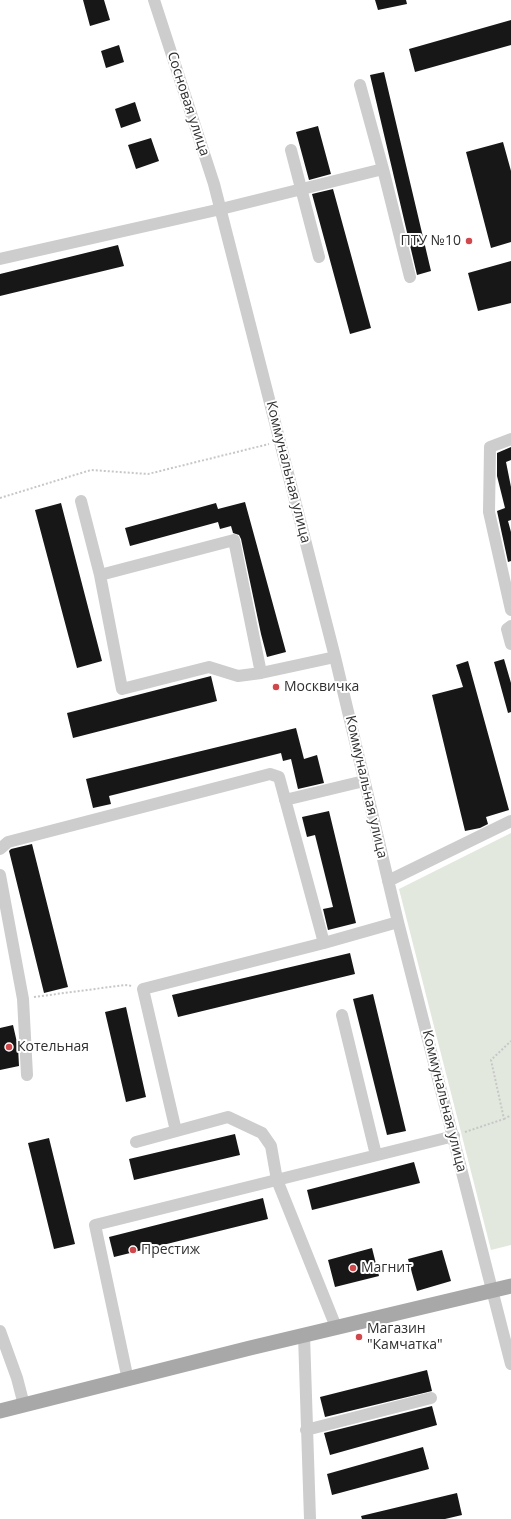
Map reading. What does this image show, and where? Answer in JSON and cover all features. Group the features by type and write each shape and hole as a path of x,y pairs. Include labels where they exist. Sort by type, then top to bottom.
{"main road":[{"path":"0,1411 128,1380 250,1348 511,1286"}],"street":[{"name":"Сосновая улица","path":"154,0 221,209"},
{"path":"360,85 410,277"},
{"path":"291,150 319,257"},
{"path":"0,259 221,209 383,169"},
{"name":"Коммунальная улица","path":"221,209 335,657 398,922 454,1136 511,1364"},
{"path":"511,439 490,448 489,512 511,610"},
{"path":"81,501 100,575 122,689 209,668 238,676 261,673 335,657"},
{"path":"100,575 234,540 261,673"},
{"path":"511,626 507,629 511,644"},
{"path":"0,849 8,842 270,774 279,777 324,943"},
{"path":"285,800 364,781"},
{"path":"388,882 511,821"},
{"path":"0,875 23,999 28,1075"},
{"path":"176,1131 143,989 324,943 398,922"},
{"path":"342,1015 376,1155"},
{"path":"136,1142 228,1117 262,1133 271,1146 277,1180 336,1327"},
{"path":"128,1380 95,1225 454,1136"},
{"path":"0,1331 17,1378 24,1405"},
{"path":"304,1335 307,1517"},
{"path":"306,1430 431,1398"}],"path":[{"path":"0,498 91,470 148,474 280,441"},
{"path":"23,999 125,985 143,989"},
{"path":"504,1119 491,1060 511,1041"},
{"path":"454,1136 504,1119 511,1115"}],"shaded area":[{"path":"511,833 511,1245 491,1250 399,889"}],"building":[{"path":"83,0 104,0 110,20 90,26"},
{"path":"375,0 406,0 407,4 378,10"},
{"path":"511,20 511,45 415,72 409,49"},
{"path":"119,45 124,62 106,68 101,51"},
{"path":"384,72 431,271 417,275 370,75"},
{"path":"135,102 141,121 121,128 115,109"},
{"path":"318,126 331,174 309,180 296,132"},
{"path":"151,138 159,161 136,169 128,145"},
{"path":"503,142 511,171 511,242 491,248 466,152"},
{"path":"333,189 371,328 350,334 312,194"},
{"path":"118,245 124,266 0,296 0,274"},
{"path":"511,261 511,303 478,311 468,273"},
{"path":"511,447 511,460 506,462 511,487 511,520 508,521 511,532 511,561 508,562 497,511 505,508 497,476 497,453"},
{"path":"245,502 286,652 267,657 241,539 239,535 233,533 231,526 220,529 218,522 130,546 125,528 216,503 218,509"},
{"path":"61,503 102,661 77,668 35,510"},
{"path":"504,659 511,683 511,712 508,713 494,662"},
{"path":"468,661 509,810 486,817 488,824 480,828 465,831 432,695 463,687 456,665"},
{"path":"211,676 217,701 73,738 67,713"},
{"path":"296,728 304,759 317,755 324,783 298,789 291,759 283,761 281,753 109,796 111,804 93,808 86,779"},
{"path":"329,811 356,923 328,930 323,909 333,907 315,835 307,837 302,817"},
{"path":"32,844 68,987 44,993 9,851 11,849"},
{"path":"350,953 355,974 178,1017 172,995"},
{"path":"373,994 406,1131 387,1135 353,999"},
{"path":"126,1007 146,1097 126,1102 105,1012"},
{"name":"Котельная","path":"13,1025 18,1047 19,1066 0,1070 0,1028"},
{"path":"235,1134 240,1155 134,1180 129,1159"},
{"path":"49,1138 75,1244 54,1249 28,1143"},
{"path":"414,1162 420,1183 312,1210 307,1190"},
{"path":"263,1198 268,1219 114,1257 109,1237"},
{"name":"Магнит","path":"372,1248 379,1276 335,1287 328,1260"},
{"path":"442,1250 451,1281 417,1291 408,1259"},
{"path":"427,1370 432,1391 325,1417 320,1397"},
{"path":"432,1406 437,1425 330,1455 324,1433"},
{"path":"423,1447 429,1469 332,1495 327,1474"},
{"path":"457,1493 462,1515 445,1519 362,1519 361,1516"}],"place":[{"name":"ПТУ №10","path":"469,241"},
{"name":"Москвичка","path":"276,687"},
{"name":"Котельная","path":"9,1047"},
{"name":"Престиж","path":"133,1250"},
{"name":"Магнит","path":"353,1268"},
{"name":"Магазин \"Камчатка\"","path":"359,1337"}]}
